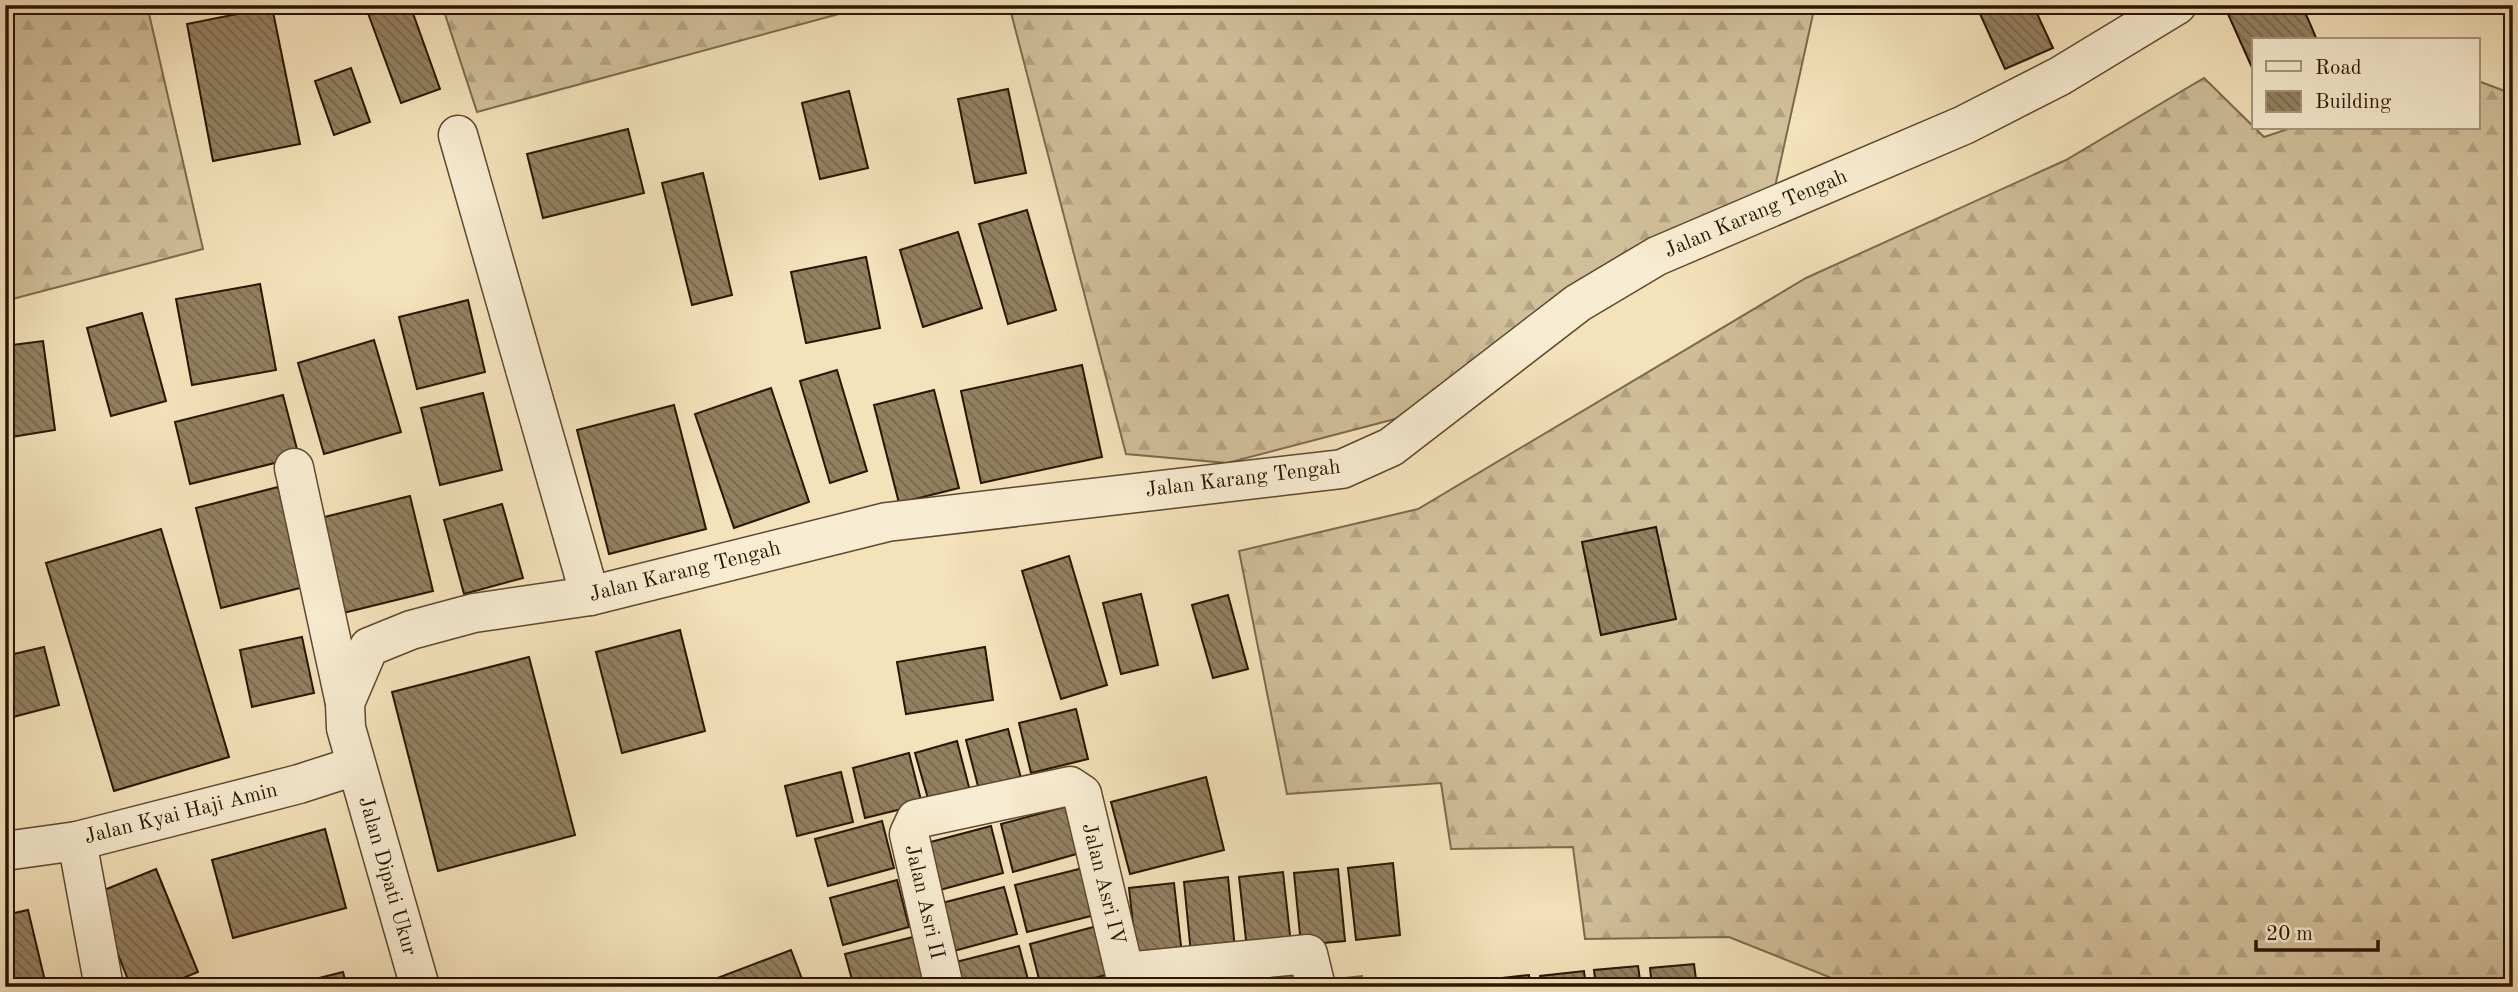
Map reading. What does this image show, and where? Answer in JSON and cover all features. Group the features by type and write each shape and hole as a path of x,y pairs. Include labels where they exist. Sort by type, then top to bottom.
{"street":[{"name":"Jalan Karang Tengah","path":"355,766 345,728 345,703 369,647 411,630 474,613 590,596 887,522 1342,469 1391,447 1578,303 1657,256 1965,125 2060,76 2178,5"},
{"path":"458,135 590,596"},
{"path":"294,468 345,703"},
{"name":"Jalan Kyai Haji Amin","path":"6,849 77,841 299,784 355,766"},
{"name":"Jalan Dipati Ukur","path":"355,766 419,987"},
{"name":"Jalan Asri II","path":"944,987 909,834 916,819 1070,786"},
{"name":"Jalan Asri IV","path":"1070,786 1082,794 1126,979"},
{"path":"77,841 104,987"},
{"path":"1126,979 1312,970"}],"green space":[{"path":"5,5 147,5 203,249 5,301"},
{"path":"442,5 872,5 477,112"},
{"path":"1009,5 1815,5 1775,187 1395,419 1227,463 1126,454"},
{"path":"2204,78 2252,125 2252,130 2257,130 2264,137 2285,130 2480,130 2480,82 2513,94 2513,987 1854,987 1729,937 1585,939 1573,847 1451,849 1441,783 1287,794 1239,551 1418,509 1806,278 2066,160"},
{"path":"1362,976 1363,987 1337,987 1336,979"}],"building":[{"path":"365,5 410,5 440,89 401,103"},
{"path":"1976,5 2033,5 2053,48 2005,69"},
{"path":"2250,5 2302,5 2316,38 2252,38 2252,68 2228,14"},
{"path":"272,7 300,144 213,161 187,24"},
{"path":"351,68 370,122 334,135 315,81"},
{"path":"1008,89 1026,173 975,183 958,99"},
{"path":"849,91 868,168 820,179 802,103"},
{"path":"628,129 644,193 543,218 527,154"},
{"path":"703,173 732,295 692,305 662,183"},
{"path":"1027,210 1056,310 1008,324 979,224"},
{"path":"958,232 982,308 923,327 900,250"},
{"path":"866,257 880,328 806,343 791,272"},
{"path":"260,284 276,370 192,385 176,299"},
{"path":"468,300 485,372 417,389 399,317"},
{"path":"142,313 166,401 111,416 87,328"},
{"path":"374,340 401,432 324,454 298,363"},
{"path":"43,341 55,430 5,438 5,346"},
{"path":"1082,365 1102,457 981,483 961,391"},
{"path":"837,370 867,471 830,483 800,381"},
{"path":"771,388 809,502 734,528 695,414"},
{"path":"934,390 959,488 899,503 874,405"},
{"path":"483,393 502,470 440,485 421,408"},
{"path":"283,395 299,457 190,484 175,422"},
{"path":"674,405 706,529 609,554 577,430"},
{"path":"278,487 304,587 221,608 196,508"},
{"path":"410,496 433,591 335,615 312,520"},
{"path":"502,504 523,578 464,594 444,520"},
{"path":"1656,527 1676,619 1601,635 1582,542"},
{"path":"161,529 229,757 114,791 46,563"},
{"path":"1069,556 1107,685 1061,699 1022,571"},
{"path":"1141,594 1158,665 1121,674 1103,603"},
{"path":"1228,595 1248,669 1213,678 1192,605"},
{"path":"680,630 705,731 622,753 596,652"},
{"path":"302,637 314,693 252,707 240,650"},
{"path":"44,647 59,705 13,717 5,686 5,656"},
{"path":"985,647 993,700 906,714 897,662"},
{"path":"529,657 575,835 438,871 392,692"},
{"path":"1076,709 1088,759 1031,773 1019,723"},
{"path":"1008,729 1021,778 979,790 966,740"},
{"path":"957,741 970,791 929,802 915,753"},
{"path":"909,753 922,804 865,818 853,768"},
{"path":"841,772 853,822 797,836 785,786"},
{"path":"1206,777 1224,850 1130,874 1111,802"},
{"path":"1068,806 1080,853 1013,872 1001,824"},
{"path":"882,821 894,868 828,886 815,839"},
{"path":"991,826 1003,873 936,891 923,844"},
{"path":"325,829 346,908 233,938 212,860"},
{"path":"1393,863 1400,935 1356,940 1348,868"},
{"path":"1083,868 1095,915 1027,932 1015,885"},
{"path":"156,869 198,972 161,987 131,987 94,894"},
{"path":"1338,869 1345,941 1301,945 1294,873"},
{"path":"1283,872 1291,944 1247,949 1239,877"},
{"path":"1228,877 1235,949 1191,954 1184,882"},
{"path":"897,880 909,927 843,945 830,898"},
{"path":"1174,883 1182,955 1137,960 1129,888"},
{"path":"1004,887 1017,934 950,952 938,904"},
{"path":"28,910 46,985 5,987 5,915"},
{"path":"1097,926 1110,974 1059,987 1041,987 1030,944"},
{"path":"913,937 925,984 915,987 854,987 845,954"},
{"path":"1019,946 1030,987 958,987 952,963"},
{"path":"791,950 805,987 694,987"},
{"path":"1694,964 1697,987 1652,987 1650,968"},
{"path":"1291,965 1297,987 1225,987 1224,983"},
{"path":"1638,966 1641,987 1596,987 1594,970"},
{"path":"1584,971 1586,987 1541,987 1540,976"},
{"path":"343,972 347,987 283,987"},
{"path":"1213,974 1216,987 1162,987"},
{"path":"1529,975 1530,987 1486,987 1485,980"},
{"path":"1474,980 1475,987 1430,987 1430,984"}]}
